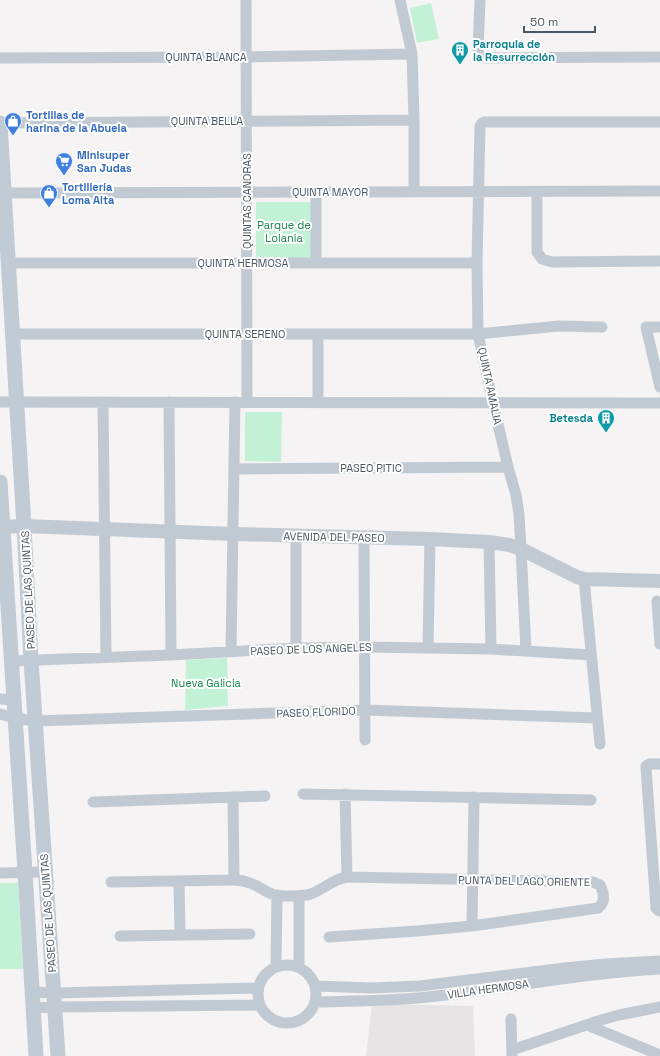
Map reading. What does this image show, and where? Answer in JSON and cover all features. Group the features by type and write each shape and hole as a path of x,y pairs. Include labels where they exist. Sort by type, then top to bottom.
{"main road":[{"name":"PASEO DE LAS QUINTAS","path":"0,123 2,193 8,263 31,660 58,1056"},
{"name":"PASEO DE LAS QUINTAS","path":"0,482 11,661 7,699 15,718 26,872 36,1056"}],"street":[{"name":"QUINTAS CANORAS","path":"246,0 247,402"},
{"path":"400,0 412,54 414,192"},
{"path":"480,0 478,54 481,57 660,57"},
{"name":"QUINTA BLANCA","path":"0,58 247,58 412,54"},
{"name":"QUINTA BELLA","path":"0,123 414,120"},
{"name":"QUINTA AMALIA","path":"526,651 519,514 516,495 508,467 478,334 477,263 480,126 485,122 660,122"},
{"name":"QUINTA MAYOR","path":"2,193 660,191"},
{"path":"316,192 316,263"},
{"path":"537,192 537,252 542,259 552,262 660,261"},
{"name":"QUINTA HERMOSA","path":"8,263 477,263"},
{"name":"QUINTA SERENO","path":"12,334 478,334 559,326 602,327"},
{"path":"660,327 646,327 660,387"},
{"path":"318,334 318,402"},
{"path":"0,402 660,403"},
{"path":"103,402 106,657"},
{"path":"169,402 171,655"},
{"path":"231,651 235,402"},
{"name":"PASEO PITIC","path":"234,469 508,467"},
{"name":"AVENIDA DEL PASEO","path":"2,527 24,526 489,542 509,545 521,549 584,579 660,581"},
{"path":"296,536 296,648"},
{"path":"364,537 365,740"},
{"path":"428,648 430,539"},
{"path":"489,542 491,649"},
{"path":"584,579 600,744"},
{"path":"657,600 660,626 660,644"},
{"name":"PASEO DE LOS ANGELES","path":"11,661 171,655 296,648 365,647 491,649 591,655"},
{"name":"PASEO FLORIDO","path":"0,714 35,721 365,710 597,718"},
{"path":"660,764 649,764 646,768 656,908 660,911"},
{"path":"303,794 591,800"},
{"path":"345,794 347,877"},
{"path":"92,802 266,796"},
{"path":"233,797 234,880"},
{"path":"472,926 474,797"},
{"path":"0,873 45,872"},
{"name":"PUNTA DEL LAGO ORIENTE","path":"299,896 308,894 340,878 347,877 597,882 603,892 602,905 598,908 472,926 410,932 329,937"},
{"path":"111,882 234,880 251,883 277,895 299,896 299,967"},
{"path":"179,881 180,934"},
{"path":"276,967 277,895"},
{"path":"120,936 250,934"},
{"name":"VILLA HERMOSA","path":"315,986 371,988 420,986 565,968 660,960"},
{"path":"287,965 299,967 313,980 316,991 316,1002 313,1008 304,1018 292,1023 285,1024 272,1020 263,1011 258,1000 258,988 264,975 276,967 287,965"},
{"name":"VILLA HERMOSA","path":"316,1002 398,1000 634,970 660,969"},
{"path":"33,1008 54,1000 258,988"},
{"path":"33,992 54,1000 260,1005"},
{"path":"511,1019 512,1053 586,1025 619,1015 660,1007"},
{"path":"586,1025 660,1055"}],"shaded area":[{"path":"372,1004 473,1006 475,1056 366,1056"}],"green space":[{"path":"431,3 439,39 417,43 410,8"},
{"name":"Parque de Lolania","path":"256,202 311,202 311,260 256,260"},
{"path":"245,412 282,412 281,462 245,461"},
{"name":"Nueva Galicia","path":"227,658 228,706 185,710 186,660"},
{"path":"0,883 18,883 23,969 0,969"}],"place":[{"name":"Parroquia de la Resurrección","path":"460,65"},
{"name":"Tortillas de harina de la Abuela","path":"13,136"},
{"name":"Minisuper San Judas","path":"64,176"},
{"name":"Tortillería Loma Alta","path":"49,208"},
{"name":"Betesda","path":"606,433"}]}
